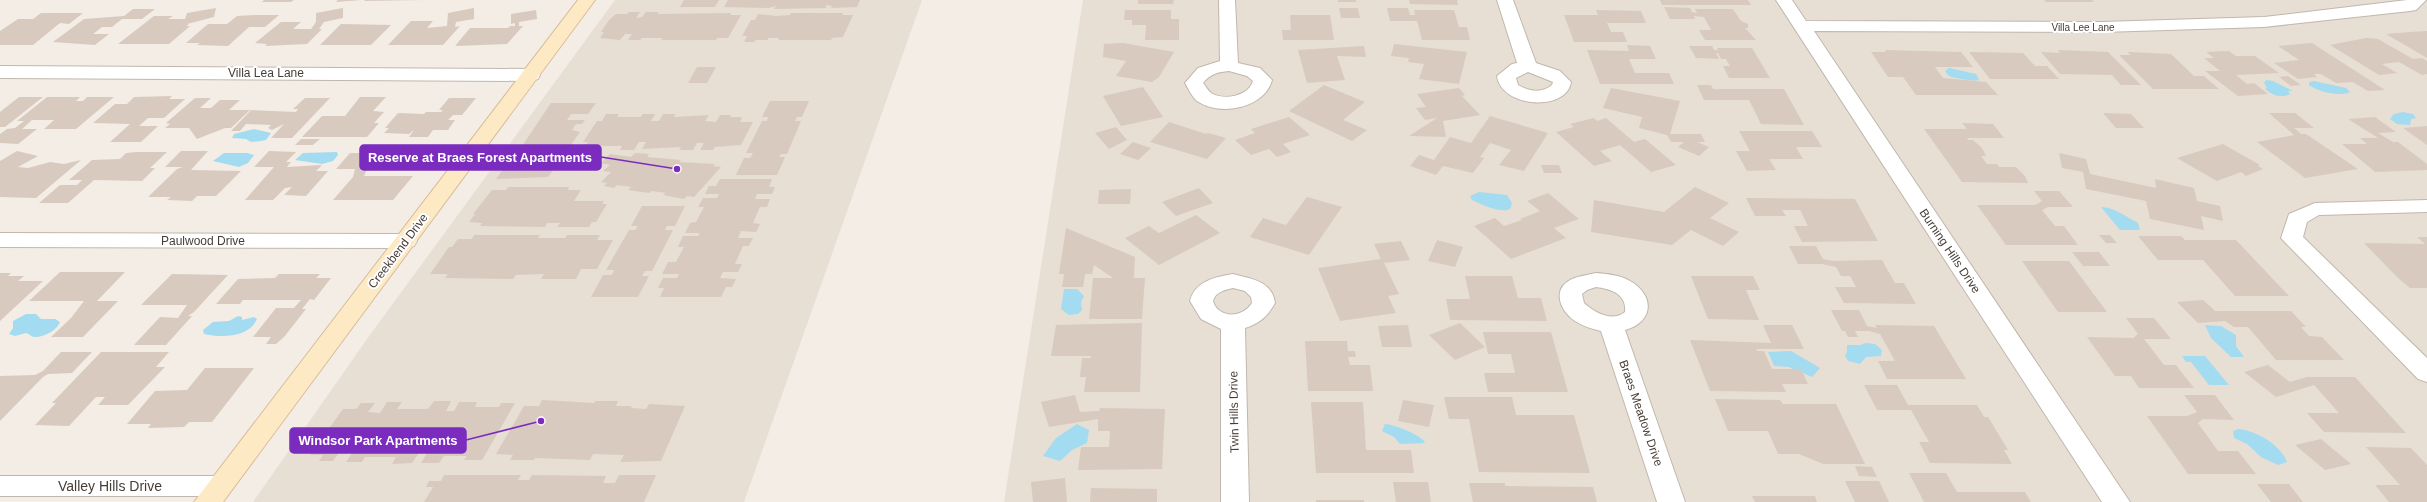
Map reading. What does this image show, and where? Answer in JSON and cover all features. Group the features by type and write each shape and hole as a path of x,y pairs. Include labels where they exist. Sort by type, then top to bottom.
{"street":[{"name":"Creekbend Drive","path":"214,494 587,0"},
{"path":"1227,0 1229,66"},
{"path":"1505,0 1528,67"},
{"name":"Burning Hills Drive","path":"1784,0 2116,502"},
{"name":"Villa Lee Lane","path":"1802,26 2102,28 2264,22 2410,6 2418,0"},
{"name":"Villa Lea Lane","path":"0,72 531,75"},
{"path":"2427,206 2315,209 2297,219 2292,238 2427,373"},
{"name":"Paulwood Drive","path":"0,240 406,241"},
{"name":"Twin Hills Drive","path":"1233,322 1235,502"},
{"name":"Braes Meadow Drive","path":"1611,324 1671,502"},
{"name":"Valley Hills Drive","path":"0,486 214,494"}],"shaded area":[{"path":"615,0 922,0 744,502 253,502 367,339"},
{"path":"1083,0 2427,0 2427,502 1004,502"}],"water":[{"path":"1949,68 1976,74 1979,80 1960,79 1949,76 1945,71"},
{"path":"2266,80 2273,81 2293,91 2288,91 2290,94 2283,96 2274,95 2265,89 2267,88 2264,83"},
{"path":"2314,81 2346,88 2350,92 2335,94 2323,92 2309,85 2309,82"},
{"path":"2403,112 2413,114 2416,118 2411,119 2410,125 2397,124 2390,119 2394,114"},
{"path":"254,129 271,133 266,140 261,141 251,142 246,139 232,138 234,134"},
{"path":"337,152 338,155 333,161 322,164 295,160 303,153"},
{"path":"224,153 247,153 254,155 248,163 239,167 213,161"},
{"path":"1479,192 1507,195 1512,203 1510,209 1497,209 1485,206 1472,200 1470,196"},
{"path":"2101,207 2115,210 2138,223 2140,230 2120,230"},
{"path":"1064,289 1077,289 1084,296 1081,302 1082,310 1078,314 1069,315 1061,309"},
{"path":"26,314 36,314 41,319 55,319 60,322 53,330 39,337 34,337 26,333 15,336 9,334 13,328 13,321"},
{"path":"238,316 242,317 242,320 254,317 257,319 248,330 234,335 218,336 204,334 203,330 213,322 229,321"},
{"path":"2205,325 2221,326 2236,335 2236,346 2244,357 2231,357 2211,338"},
{"path":"1866,343 1875,344 1882,350 1881,356 1866,357 1860,364 1848,361 1845,355 1847,352 1847,345 1860,345"},
{"path":"1791,351 1820,368 1812,377 1789,367 1774,366 1768,352"},
{"path":"2182,356 2205,356 2229,385 2209,385 2191,362 2186,362"},
{"path":"1077,424 1089,430 1087,443 1072,450 1060,461 1043,456 1056,438"},
{"path":"1385,424 1408,431 1419,437 1425,443 1400,444 1394,437 1382,431"},
{"path":"2238,429 2259,435 2273,444 2284,456 2287,462 2278,465 2261,457 2247,444 2234,438 2233,431"}],"building":[{"path":"264,0 294,0 291,2 262,2"},
{"path":"338,0 361,0 336,2"},
{"path":"365,0 424,0 364,1"},
{"path":"684,0 719,0 715,7 680,7"},
{"path":"728,0 860,0 857,7 831,8 832,6 826,5 826,8 774,9 776,6 769,8 724,7"},
{"path":"1138,0 1174,0 1173,4 1138,4"},
{"path":"1338,0 1356,0 1356,2 1338,2"},
{"path":"1409,0 1457,0 1458,5 1410,4"},
{"path":"1660,0 1748,0 1751,5 1662,5"},
{"path":"2044,0 2092,0 2094,2 2046,2"},
{"path":"1664,7 1690,8 1692,12 1697,13 1695,9 1733,9 1741,21 1748,24 1748,28 1745,28 1756,40 1705,40 1699,30 1711,30 1704,17 1694,16 1695,19 1670,19"},
{"path":"216,8 214,17 187,24 189,24 186,26 190,26 169,44 118,44 154,16 173,16 168,19 185,19 187,13"},
{"path":"343,8 343,18 324,22 319,29 322,29 307,44 265,46 267,44 255,43 281,22 301,22 293,29 311,29 316,22 316,13"},
{"path":"474,8 474,19 456,22 455,27 460,26 443,45 388,45 411,21 433,21 427,28 447,26 448,13"},
{"path":"1339,8 1358,8 1360,18 1341,18"},
{"path":"1387,8 1408,8 1410,15 1415,15 1414,10 1454,10 1459,27 1467,27 1470,40 1422,40 1417,21 1390,21"},
{"path":"133,9 155,9 142,19 122,19 112,27 102,27 93,34 109,34 95,45 53,42 84,19 124,16"},
{"path":"536,10 537,19 519,22 519,26 523,26 507,44 455,46 470,28 508,28 510,26 515,26 515,23 511,24 511,14"},
{"path":"1125,10 1171,10 1171,19 1179,19 1179,40 1145,40 1146,25 1132,25 1132,20 1124,20"},
{"path":"1596,10 1641,11 1646,23 1607,23 1611,32 1623,32 1627,42 1574,42 1564,15 1598,15"},
{"path":"629,12 640,12 636,18 642,17 646,12 659,12 657,14 731,13 730,15 741,15 728,38 717,38 716,40 661,40 663,38 642,38 640,40 628,40 632,34 625,34 620,40 600,38 604,32 601,32 609,20 616,14 627,14"},
{"path":"41,13 83,13 69,24 60,23 33,45 0,45 0,31 18,19 33,19"},
{"path":"791,13 843,13 842,15 853,15 843,37 832,38 831,40 778,40 779,38 768,38 768,40 744,42 747,36 742,36 751,20 755,20 758,14 777,16 790,15"},
{"path":"279,15 265,27 249,27 228,46 197,45 200,43 186,43 208,24 227,24 237,16"},
{"path":"1290,15 1330,15 1334,40 1283,40 1282,30 1291,30"},
{"path":"341,24 391,25 371,45 320,45"},
{"path":"2427,31 2427,58 2386,34 2410,32"},
{"path":"2366,38 2378,39 2413,59 2422,58 2427,61 2427,74 2422,75 2399,62 2382,64 2397,73 2379,75 2330,45"},
{"path":"1123,43 1174,52 1159,77 1152,82 1116,76 1126,61 1103,57 1104,44"},
{"path":"2312,43 2385,90 2368,91 2353,82 2336,83 2321,74 2314,74 2317,77 2298,79 2274,63 2299,60 2278,46"},
{"path":"1394,44 1467,52 1459,84 1419,79 1424,64 1408,62 1409,58 1391,56"},
{"path":"1627,45 1650,46 1656,59 1629,59 1635,73 1669,73 1674,84 1600,84 1587,50 1629,51"},
{"path":"1364,46 1366,57 1337,56 1345,80 1307,83 1298,50"},
{"path":"1689,46 1712,46 1714,50 1718,50 1717,48 1752,48 1770,78 1729,78 1723,66 1730,66 1726,59 1721,59 1718,53 1716,53 1719,59 1696,58"},
{"path":"1885,50 1961,52 1973,67 1935,67 1943,78 1986,82 1998,95 1916,95 1903,77 1888,77 1871,52 1886,52"},
{"path":"2058,50 2108,52 2141,85 2121,85 2112,75 2060,74 2041,52 2060,53"},
{"path":"2229,51 2236,56 2255,56 2279,73 2236,75 2247,84 2254,83 2268,94 2238,96 2205,71 2220,71 2204,58 2214,58 2206,52"},
{"path":"1969,52 2023,53 2035,66 2047,66 2059,79 1990,79"},
{"path":"2127,52 2171,54 2194,76 2204,76 2219,89 2153,89 2119,55 2131,55"},
{"path":"697,67 716,67 707,83 688,83"},
{"path":"2288,76 2301,85 2291,86 2279,77"},
{"path":"1324,85 1365,102 1343,120 1367,130 1352,141 1289,111"},
{"path":"1697,85 1711,85 1713,89 1784,89 1804,125 1761,124 1749,100 1704,100"},
{"path":"1143,87 1163,117 1121,126 1103,96"},
{"path":"1459,88 1465,95 1462,96 1480,115 1443,121 1446,137 1409,136 1437,118 1425,120 1416,108 1426,107 1417,94"},
{"path":"1611,88 1680,101 1670,134 1701,134 1705,142 1697,142 1709,147 1699,156 1678,147 1684,142 1671,142 1667,135 1639,128 1642,117 1603,108"},
{"path":"172,96 169,99 185,99 164,118 148,118 139,126 158,126 141,142 110,142 130,124 93,123 115,104 127,104 134,97"},
{"path":"19,97 43,97 5,127 0,127 0,112"},
{"path":"47,97 80,97 76,101 83,101 87,97 114,97 76,129 44,129 54,120 32,120 22,129 37,129 18,144 0,143 0,134 7,129 15,128 24,121 17,121"},
{"path":"360,97 386,97 373,111 384,112 374,123 379,123 367,137 302,137 322,116 345,116"},
{"path":"195,98 211,98 200,108 211,108 220,100 240,100 229,110 250,110 231,128 225,128 197,139 189,128 165,128 170,124 166,123"},
{"path":"305,98 330,98 292,138 271,138 284,124 272,130 268,128 271,125 246,124 240,131 231,131 251,110 296,112 298,109 293,109"},
{"path":"449,98 476,98 462,115 453,115 448,120 455,120 448,130 433,130 428,137 409,137 414,130 409,134 384,133 389,128 385,128 398,113 424,114 426,112 441,112 443,110 439,110"},
{"path":"770,101 809,101 802,117 797,117 795,121 801,121 787,154 781,154 779,157 785,157 777,175 736,175 744,158 750,158 753,153 746,153 762,121 767,121 768,117 762,117"},
{"path":"551,103 596,103 588,114 571,114 567,120 585,120 582,124 576,124 572,130 580,132 571,145 554,145 552,148 570,148 548,177 496,179 516,151 518,152"},
{"path":"2103,113 2131,114 2144,128 2116,128"},
{"path":"2269,113 2295,113 2314,128 2294,128 2301,134 2306,134 2358,169 2305,178 2257,142 2294,135"},
{"path":"606,114 619,114 617,117 641,117 643,114 655,114 651,121 659,121 663,114 675,114 674,117 709,115 705,121 716,122 720,115 731,115 730,117 742,117 740,122 753,122 741,145 715,147 713,150 700,150 704,143 697,143 693,150 679,150 681,147 642,149 646,142 639,142 634,150 620,150 622,146 598,146 596,149 583,149 588,142 583,142 597,121 602,121"},
{"path":"1490,116 1548,133 1524,171 1499,165 1511,150 1490,143 1480,157 1484,158 1473,173 1443,166 1436,175 1410,166 1419,155 1434,160 1450,137 1471,143"},
{"path":"1289,117 1310,135 1283,144 1291,152 1277,157 1269,149 1251,155 1235,140 1255,133 1251,129"},
{"path":"2375,117 2396,132 2378,133 2393,142 2398,142 2427,164 2427,170 2375,172 2342,144 2367,144 2360,138 2378,138 2348,119"},
{"path":"1594,118 1597,121 1606,118 1634,142 1645,139 1676,165 1651,172 1620,145 1600,151 1612,161 1594,166 1556,132 1574,127 1570,124"},
{"path":"1169,122 1206,134 1208,133 1226,138 1207,159 1150,142"},
{"path":"1962,123 1993,124 2004,138 1967,138 1968,140 1973,140 1982,148 1986,156 1981,156 1987,164 1997,164 1999,167 2016,167 2025,176 2028,183 1962,182 1924,129 1967,129"},
{"path":"2427,126 2427,145 2403,128"},
{"path":"1116,127 1127,140 1109,149 1095,133"},
{"path":"1739,131 1812,131 1822,147 1796,147 1803,159 1769,159 1776,170 1747,171 1736,151 1750,151"},
{"path":"301,139 320,139 313,145 295,145"},
{"path":"1133,142 1151,148 1138,160 1120,154"},
{"path":"2223,144 2260,165 2258,166 2263,169 2246,176 2241,172 2217,181 2177,158"},
{"path":"17,151 38,156 18,167 28,168 50,162 64,164 81,160 36,198 0,197 0,161"},
{"path":"181,151 208,151 191,170 241,171 216,196 197,196 192,201 167,200 171,197 148,197 177,169 183,167 165,167"},
{"path":"269,151 296,152 286,162 291,162 287,167 322,165 316,171 328,171 306,196 284,195 292,187 285,188 273,200 245,200 274,167 254,167"},
{"path":"167,152 150,168 155,168 142,181 94,180 68,203 39,203 60,185 77,185 82,180 69,180 92,160 120,159 126,153"},
{"path":"350,153 387,153 373,169 367,169 364,176 413,176 393,200 333,200 353,177 355,169 336,169"},
{"path":"635,153 649,154 647,157 681,160 679,162 715,164 713,166 721,167 694,197 687,196 684,199 663,195 666,193 652,191 649,193 628,190 631,187 617,185 614,188 604,186 607,183 601,182 611,172 603,171 610,165 601,163 610,154 631,157"},
{"path":"2059,153 2086,159 2090,174 2156,188 2155,179 2194,188 2197,201 2220,206 2223,221 2201,216 2204,230 2150,219 2146,201 2086,189 2083,172 2062,168"},
{"path":"1541,165 1559,165 1562,173 1544,173"},
{"path":"720,179 772,179 769,187 775,187 772,194 757,194 755,199 770,199 767,207 760,207 753,223 760,224 756,232 741,231 738,238 753,238 749,246 743,246 735,264 742,264 738,272 723,272 720,278 736,279 732,287 726,287 721,297 660,297 664,288 658,288 663,278 677,278 679,274 662,274 668,262 676,262 684,247 678,247 683,236 698,236 700,233 685,233 690,223 696,222 704,207 698,207 703,198 717,198 719,194 705,194 709,186 716,186"},
{"path":"508,187 569,187 568,190 581,190 574,201 604,201 602,204 607,204 596,222 592,222 589,227 557,227 560,223 547,223 545,227 480,226 482,223 469,222 475,214 473,214 492,190 506,190"},
{"path":"1695,187 1729,203 1710,218 1739,232 1723,246 1691,230 1672,245 1591,232 1594,200 1664,212"},
{"path":"1199,188 1213,203 1176,216 1162,202"},
{"path":"1131,189 1130,204 1098,204 1099,190"},
{"path":"2034,191 2059,191 2073,207 2048,207 2042,210 2055,226 2064,226 2078,245 2006,245 1977,205 2035,205 2042,201"},
{"path":"1548,193 1579,219 1554,228 1566,238 1511,259 1474,226 1495,218 1504,226 1522,220 1520,219 1540,211 1527,201"},
{"path":"1307,197 1342,207 1309,255 1250,237 1263,218 1286,225"},
{"path":"1746,198 1855,199 1878,241 1802,242 1794,226 1808,226 1800,210 1782,210 1786,216 1755,216"},
{"path":"642,206 685,206 675,226 667,226 665,230 673,230 652,271 645,271 642,276 649,276 638,297 591,297 603,275 612,275 614,270 606,270 629,230 635,230 638,226 631,226"},
{"path":"1196,215 1220,233 1159,265 1125,238 1149,226 1159,233"},
{"path":"1066,228 1135,257 1134,278 1145,278 1142,319 1089,319 1093,278 1113,278 1094,265 1092,274 1085,274 1083,287 1062,287 1064,274 1059,274"},
{"path":"474,235 540,235 538,238 565,238 567,235 600,235 597,240 613,240 597,269 581,269 576,279 541,279 544,274 516,275 513,279 445,278 448,274 430,274 449,247 452,247 458,239 472,239"},
{"path":"2099,235 2110,235 2117,243 2106,243"},
{"path":"2138,236 2181,236 2185,240 2236,240 2289,296 2235,296 2203,260 2158,260"},
{"path":"2417,237 2427,237 2427,288 2410,288 2398,278 2364,243 2425,244"},
{"path":"1437,240 1463,247 1455,267 1428,261"},
{"path":"1401,241 1410,260 1384,263 1399,294 1388,296 1396,313 1340,321 1318,268 1381,259 1374,244"},
{"path":"1789,246 1816,246 1823,259 1832,261 1882,260 1895,283 1904,283 1916,304 1844,303 1835,287 1856,287 1850,276 1841,276 1836,267 1822,264 1798,264"},
{"path":"2072,252 2099,252 2110,266 2083,266"},
{"path":"2022,261 2069,261 2107,312 2058,312"},
{"path":"60,272 125,272 97,301 118,301 83,337 51,337 71,318 84,301 29,301"},
{"path":"0,273 11,273 8,276 24,276 18,281 43,281 0,321"},
{"path":"172,274 228,275 194,312 188,316 192,316 166,345 134,345 160,317 178,318 187,305 141,305"},
{"path":"279,274 320,274 316,278 331,278 314,300 310,299 302,309 306,309 284,337 276,344 266,344 271,337 253,337 276,308 294,308 301,300 243,300 240,304 216,304 238,279 275,278"},
{"path":"1465,276 1512,276 1518,298 1541,298 1547,321 1450,320 1446,299 1470,299"},
{"path":"1691,276 1753,276 1760,290 1746,290 1759,320 1708,319"},
{"path":"2203,300 2215,311 2291,311 2306,327 2301,327 2309,336 2322,337 2344,360 2276,360 2248,327 2234,327 2225,321 2198,323 2177,302"},
{"path":"1831,310 1859,310 1867,326 1877,328 1875,325 1934,326 1966,379 1887,379 1878,361 1895,361 1880,334 1869,331 1855,331 1858,337 1848,337 1845,331 1842,331"},
{"path":"2126,318 2154,318 2171,339 2144,339 2164,365 2176,365 2194,388 2139,388 2131,376 2115,376 2087,337 2133,338 2138,334"},
{"path":"1142,323 1140,392 1084,392 1086,377 1080,377 1082,358 1091,358 1091,356 1051,356 1056,325"},
{"path":"1460,323 1485,347 1455,360 1429,335"},
{"path":"1408,325 1412,347 1382,347 1378,326"},
{"path":"1763,325 1792,325 1804,349 1756,349 1757,351 1764,351 1772,369 1801,369 1808,384 1782,384 1786,392 1710,391 1690,340 1771,343"},
{"path":"1483,332 1551,332 1568,392 1488,392 1484,373 1515,373 1511,354 1488,354"},
{"path":"1305,341 1347,341 1348,351 1355,351 1356,357 1348,357 1350,365 1370,365 1373,391 1308,391"},
{"path":"61,352 92,352 72,373 48,374 43,377 0,421 0,376 35,375 43,371"},
{"path":"101,352 169,352 156,367 165,367 128,405 98,405 105,397 96,397 69,426 35,425 56,403 52,403"},
{"path":"2268,365 2290,382 2307,377 2355,377 2406,433 2324,432 2307,413 2339,413 2314,385 2276,397 2244,372"},
{"path":"205,368 254,368 212,422 189,422 184,427 148,428 151,424 127,424 155,391 187,390"},
{"path":"1864,385 1897,385 1908,405 1977,405 1984,417 1988,417 2008,450 2004,450 2012,464 1930,463 1919,442 1929,442 1911,410 1877,410"},
{"path":"1075,395 1080,412 1099,411 1100,408 1165,409 1162,469 1078,470 1081,447 1109,447 1110,431 1098,431 1098,419 1049,427 1041,402"},
{"path":"2184,395 2215,395 2234,420 2203,419 2198,423 2218,451 2238,451 2256,474 2188,474 2147,416 2187,416 2197,412"},
{"path":"1444,397 1512,397 1516,415 1574,415 1590,473 1479,472 1469,419 1449,419"},
{"path":"1715,399 1780,400 1783,404 1836,404 1865,464 1823,464 1799,454 1778,454 1768,431 1728,431"},
{"path":"542,400 594,403 595,401 618,401 616,406 632,406 631,408 646,409 649,404 685,406 661,461 620,462 624,455 593,454 590,460 535,458 534,460 510,460 513,455 496,454 524,406 539,406"},
{"path":"1403,400 1434,405 1429,427 1398,421"},
{"path":"434,401 451,401 446,411 454,411 459,402 477,402 475,407 499,407 501,403 515,403 482,460 464,460 467,456 444,456 439,463 421,463 427,453 419,453 412,463 392,464 396,457 365,457 362,462 346,462 354,450 341,450 333,461 319,461 323,455 310,455 343,409 356,409 361,403 375,403 368,412 380,413 387,402 402,402 397,409 428,409"},
{"path":"1311,402 1363,402 1366,450 1411,450 1414,473 1316,473"},
{"path":"2321,439 2351,464 2325,470 2295,445"},
{"path":"2366,447 2411,448 2427,465 2427,502 2389,502 2375,485 2400,485"},
{"path":"1855,466 1872,467 1877,477 1859,476"},
{"path":"1909,473 1946,473 1957,492 2025,492 2031,502 1924,502"},
{"path":"444,475 521,475 518,480 529,480 532,475 606,476 603,483 615,483 619,475 656,475 644,502 424,502 433,487 426,487 429,481 441,481"},
{"path":"1065,478 1067,502 1033,502 1031,482"},
{"path":"1845,481 1879,481 1889,502 1855,502"},
{"path":"1393,482 1428,482 1431,502 1396,502"},
{"path":"1469,483 1505,483 1505,486 1593,487 1597,502 1473,502"},
{"path":"2257,484 2289,484 2303,502 2271,502"},
{"path":"1091,488 1157,489 1157,502 1090,502"},
{"path":"1752,496 1815,496 1817,502 1755,502"},
{"path":"1316,500 1364,500 1364,502 1316,502"}],"place":[{"name":"Reserve at Braes Forest Apartments","path":"677,169"},
{"name":"Windsor Park Apartments","path":"541,421"}]}
